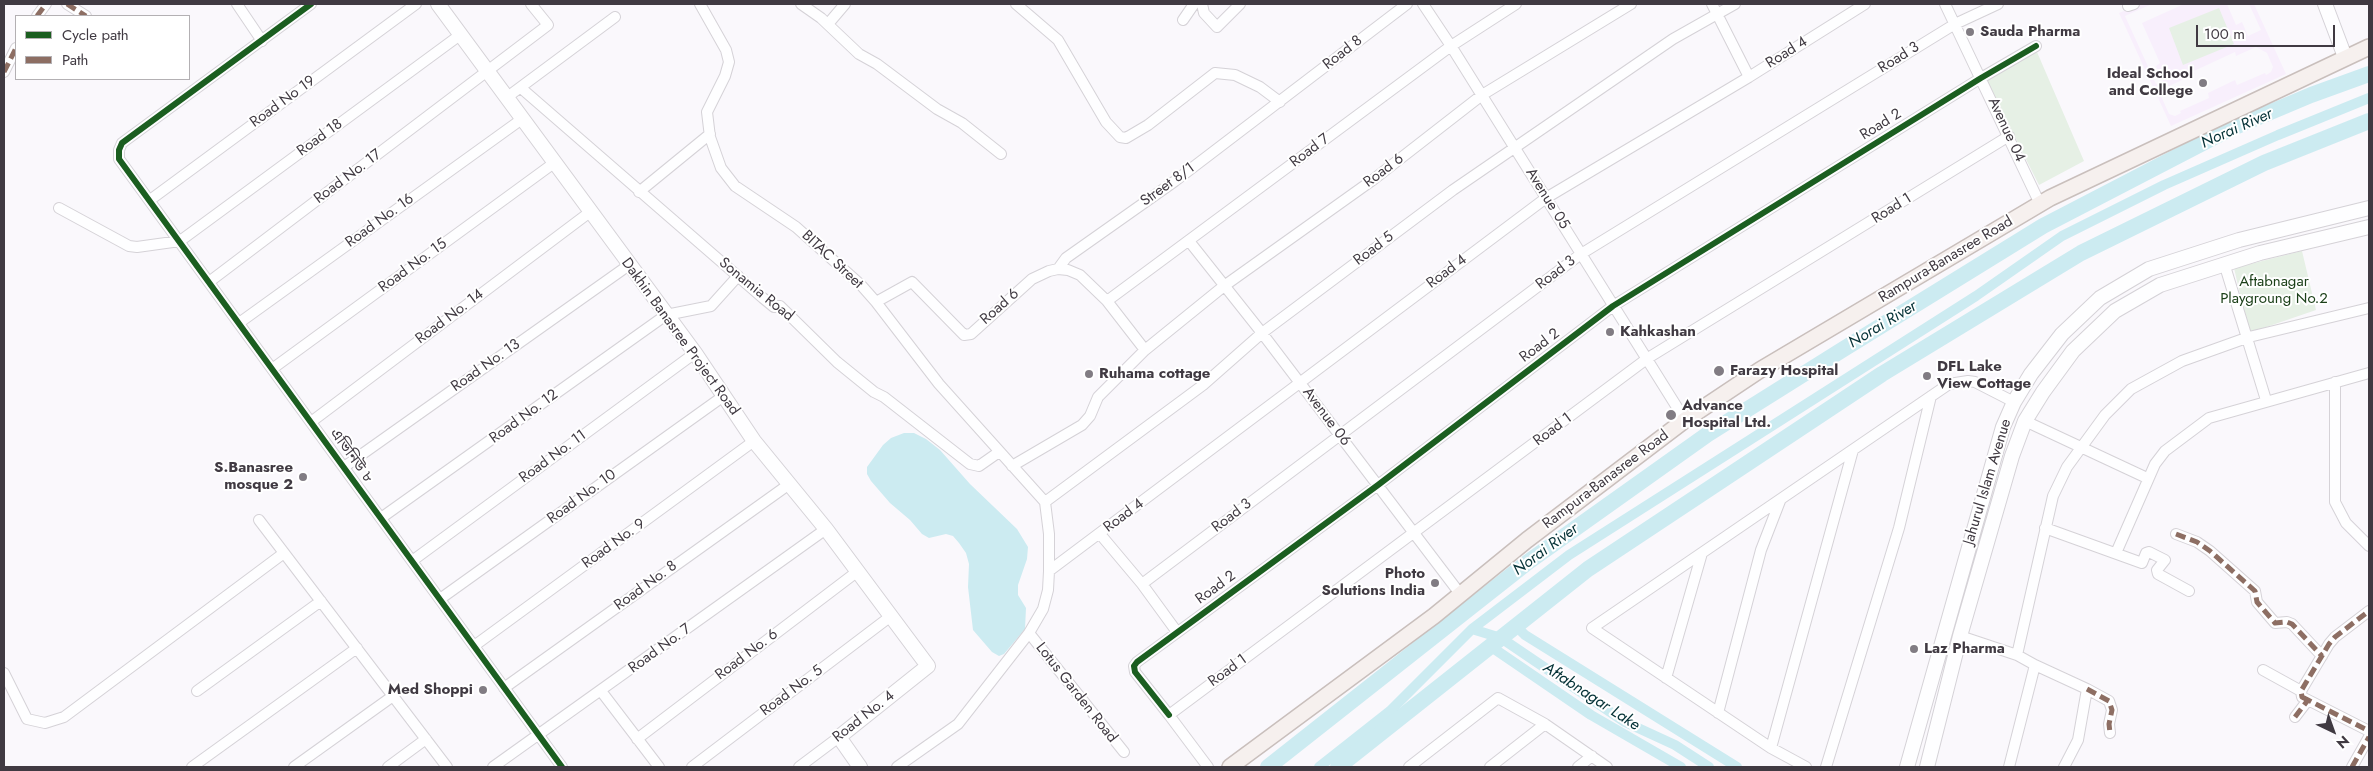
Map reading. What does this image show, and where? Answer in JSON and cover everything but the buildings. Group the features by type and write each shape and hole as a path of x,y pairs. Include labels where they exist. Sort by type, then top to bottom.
{"main road":[{"name":"Rampura-Banasree Road","path":"1230,767 1461,595 1527,540 1685,420 1760,370 2040,204 2369,47"},
{"name":"Rampura-Banasree Road","path":"2138,156 2218,125 2317,79 2369,58"}],"street":[{"path":"38,15 46,4"},
{"path":"67,4 84,15"},
{"path":"237,4 262,41 304,6"},
{"name":"Road No 19","path":"150,200 416,4"},
{"name":"Dakhin Banasree Project Road","path":"438,4 695,353 725,395 754,441 788,485 826,529 928,666"},
{"name":"Road No. 17","path":"209,282 548,25 531,4"},
{"name":"BITAC Street","path":"700,4 726,50 728,62 725,76 707,112 710,134 721,168 735,186 796,227 876,302 939,384 1045,502"},
{"path":"801,4 828,24 859,54 878,64 937,109 962,123 1001,154"},
{"path":"828,24 845,4"},
{"path":"1016,4 1058,40 1106,122 1120,137 1126,138 1148,125 1215,73 1235,75 1260,88 1280,102"},
{"path":"1182,20 1194,4"},
{"path":"1202,4 1204,13 1217,27 1240,4"},
{"name":"Road 8","path":"1280,102 1407,4"},
{"name":"Avenue 05","path":"1423,4 1452,46 1685,420"},
{"name":"Road 7","path":"1107,302 1452,46 1516,4"},
{"name":"Road 6","path":"1012,466 1082,425 1090,416 1098,397 1145,350 1224,286 1374,179 1482,95 1631,4"},
{"name":"Road 5","path":"1045,502 1203,385 1262,333 1514,148 1674,39 1714,9 1735,4"},
{"name":"Road 4","path":"1049,571 1546,198 1749,77 1865,4"},
{"name":"Avenue 04","path":"1944,4 2040,204"},
{"name":"Road 3","path":"1142,584 1582,254 1955,24 1998,4"},
{"path":"2325,4 2345,57"},
{"path":"1714,9 1749,77"},
{"path":"506,98 615,17"},
{"name":"Road 18","path":"180,241 460,35"},
{"name":"এভিনিউ ৮","path":"262,41 122,143 119,150 120,158 562,767"},
{"name":"Road 2","path":"1169,715 1135,672 1134,666 1177,632 1378,485 1613,306 1981,78 2036,46"},
{"path":"4,72 15,50"},
{"name":"Sonamia Road","path":"521,88 768,302 774,306 780,306 837,362 874,392 884,397 970,464 979,466 1000,452"},
{"name":"Street 8/1","path":"1058,269 1066,258 1280,102"},
{"name":"Road No. 16","path":"239,323 522,119"},
{"path":"639,192 710,134"},
{"name":"Road 1","path":"1169,715 1648,358 2009,136"},
{"name":"Road No. 15","path":"272,369 554,163"},
{"path":"59,208 129,246 136,247 180,241"},
{"name":"Jahurul Islam Avenue","path":"1907,767 2000,436 2014,402 2044,356 2075,320 2100,298 2133,277 2181,258 2239,240 2369,208"},
{"name":"Road No. 14","path":"311,422 590,212"},
{"name":"Jahurul Islam Avenue","path":"1927,767 1960,636 2012,456 2025,421 2058,369 2073,350 2104,319 2129,302 2160,285 2224,263 2369,227"},
{"name":"Avenue 06","path":"1189,241 1262,333 1461,595"},
{"path":"2224,263 2266,400"},
{"name":"Road No. 13","path":"344,467 629,265"},
{"path":"1058,269 1080,275 1107,302 1145,350"},
{"name":"Road 6","path":"876,302 912,282 964,335 971,334 1032,279 1058,269"},
{"path":"666,315 711,306 738,276"},
{"path":"2017,655 2053,496 2067,467 2105,415 2131,389 2182,361 2247,338 2369,308"},
{"name":"Road No. 12","path":"381,518 666,315"},
{"name":"Road No. 11","path":"412,561 695,353"},
{"path":"2116,553 2147,478 2165,451 2209,418 2266,400 2369,373"},
{"path":"1806,767 1771,748 1592,628 1949,384 1968,381 2014,402"},
{"path":"2335,382 2335,502 2346,523 2369,546"},
{"name":"Road No. 10","path":"440,599 725,395"},
{"path":"1826,767 1899,528 1931,396"},
{"path":"2025,421 2147,478"},
{"name":"Road No. 9","path":"474,646 754,441"},
{"path":"1771,748 1853,450"},
{"name":"Road No. 8","path":"504,688 788,485"},
{"path":"1718,713 1761,550 1780,500"},
{"path":"897,767 958,724 1029,633 1043,609 1048,590 1049,571 1049,534 1045,502"},
{"path":"259,520 447,767"},
{"path":"2045,528 2142,564 2147,552 2164,559 2157,570 2158,574 2189,592"},
{"name":"Road No. 7","path":"493,767 826,529"},
{"path":"1100,534 1142,584 1177,632"},
{"path":"2176,534 2197,542 2210,551 2255,591 2257,602 2275,623 2287,622 2292,624 2322,656"},
{"path":"4,673 27,719 45,723 64,717 284,553"},
{"path":"1666,678 1702,553"},
{"name":"Road No. 6","path":"637,739 858,571"},
{"path":"197,690 321,601"},
{"path":"2369,610 2335,637 2301,691 2302,697 2369,731"},
{"name":"Road No. 5","path":"692,767 891,616"},
{"name":"Lotus Garden Road","path":"1029,633 1124,752"},
{"path":"1960,636 2017,655 2109,701 2112,710 2109,724 2110,734"},
{"path":"192,767 357,648"},
{"path":"2009,767 2036,665"},
{"name":"Road No. 4","path":"800,767 928,666"},
{"path":"2263,670 2301,691"},
{"path":"2064,767 2078,740 2088,689"},
{"path":"601,691 659,767"},
{"path":"294,767 393,696"},
{"path":"1409,767 1498,698 1545,724 1607,767"},
{"path":"2295,717 2308,700"},
{"path":"1169,715 1208,767"},
{"path":"1490,767 1545,724"},
{"path":"2352,767 2369,736"},
{"path":"839,737 860,767"},
{"path":"388,767 426,739"},
{"path":"1578,767 1592,756"}],"shaded area":[{"path":"2141,4 2152,4 2125,16 2156,84 2163,81 2156,66 2160,63 2142,23 2184,4 2227,4 2236,25 2242,22 2248,36 2261,30 2249,4 2254,4 2286,74 2171,126 2119,13","holes":["2256,47 2267,53 2273,67 2271,72 2237,85 2235,80 2208,93 2209,98 2180,111 2181,113 2175,116 2169,114 2161,96 2167,87 2195,74 2194,71 2235,52 2236,56"]}],"green space":[{"path":"2219,8 2234,44 2183,65 2169,28"},
{"path":"2037,52 2084,161 2039,185 1985,78"},
{"name":"Aftabnagar Playgroung No.2","path":"2302,251 2316,310 2249,333 2234,268"}],"water":[{"path":"904,433 914,433 926,439 940,450 970,484 1017,529 1028,547 1027,559 1018,585 1018,595 1026,608 1025,629 1004,654 999,656 992,652 973,630 968,587 969,564 966,553 959,543 953,536 946,534 929,538 922,534 910,520 890,503 867,474 867,467 883,445 891,438"}],"waterway":[{"name":"Norai River","path":"1268,767 1528,562 1708,434 2043,226 2228,130 2311,95 2369,74"},
{"name":"Norai River","path":"1319,767 1390,711 1472,629 1569,555 1976,296 2062,236 2164,185 2369,98"},
{"name":"Norai River","path":"1338,767 1588,569 1882,374 2081,253 2264,163 2369,121"},
{"name":"Norai River","path":"1681,767 1591,715 1490,646 1516,626 1525,635 1737,767"},
{"name":"Aftabnagar Lake","path":"1472,629 1501,638 1625,722 1675,745 1709,767"}],"marked path":[{"path":"38,15 46,4"},
{"path":"67,4 84,15"},
{"path":"4,72 15,50"},
{"path":"2176,534 2197,542 2210,551 2255,591 2257,602 2275,623 2287,622 2292,624 2322,656"},
{"path":"2308,700 2302,697 2301,691 2329,644 2335,637 2369,611"},
{"path":"2087,689 2109,701 2112,710 2109,724 2110,733"},
{"path":"2295,717 2308,700 2369,731"},
{"path":"2352,767 2369,737"}],"cycle path":[{"path":"311,4 122,143 119,150 119,159 562,767"},
{"path":"1169,715 1135,672 1134,666 1137,662 1378,485 1613,306 1981,78 2036,46"}],"place":[{"name":"Sauda Pharma","path":"1970,32"},
{"name":"Ideal School and College","path":"2203,83"},
{"name":"Kahkashan","path":"1610,332"},
{"name":"Farazy Hospital","path":"1719,371"},
{"name":"Ruhama cottage","path":"1089,374"},
{"name":"DFL Lake View Cottage","path":"1927,376"},
{"name":"Advance Hospital Ltd.","path":"1671,415"},
{"name":"S.Banasree mosque 2","path":"303,477"},
{"name":"Photo Solutions India","path":"1435,583"},
{"name":"Laz Pharma","path":"1914,649"},
{"name":"Med Shoppi","path":"483,690"}]}
